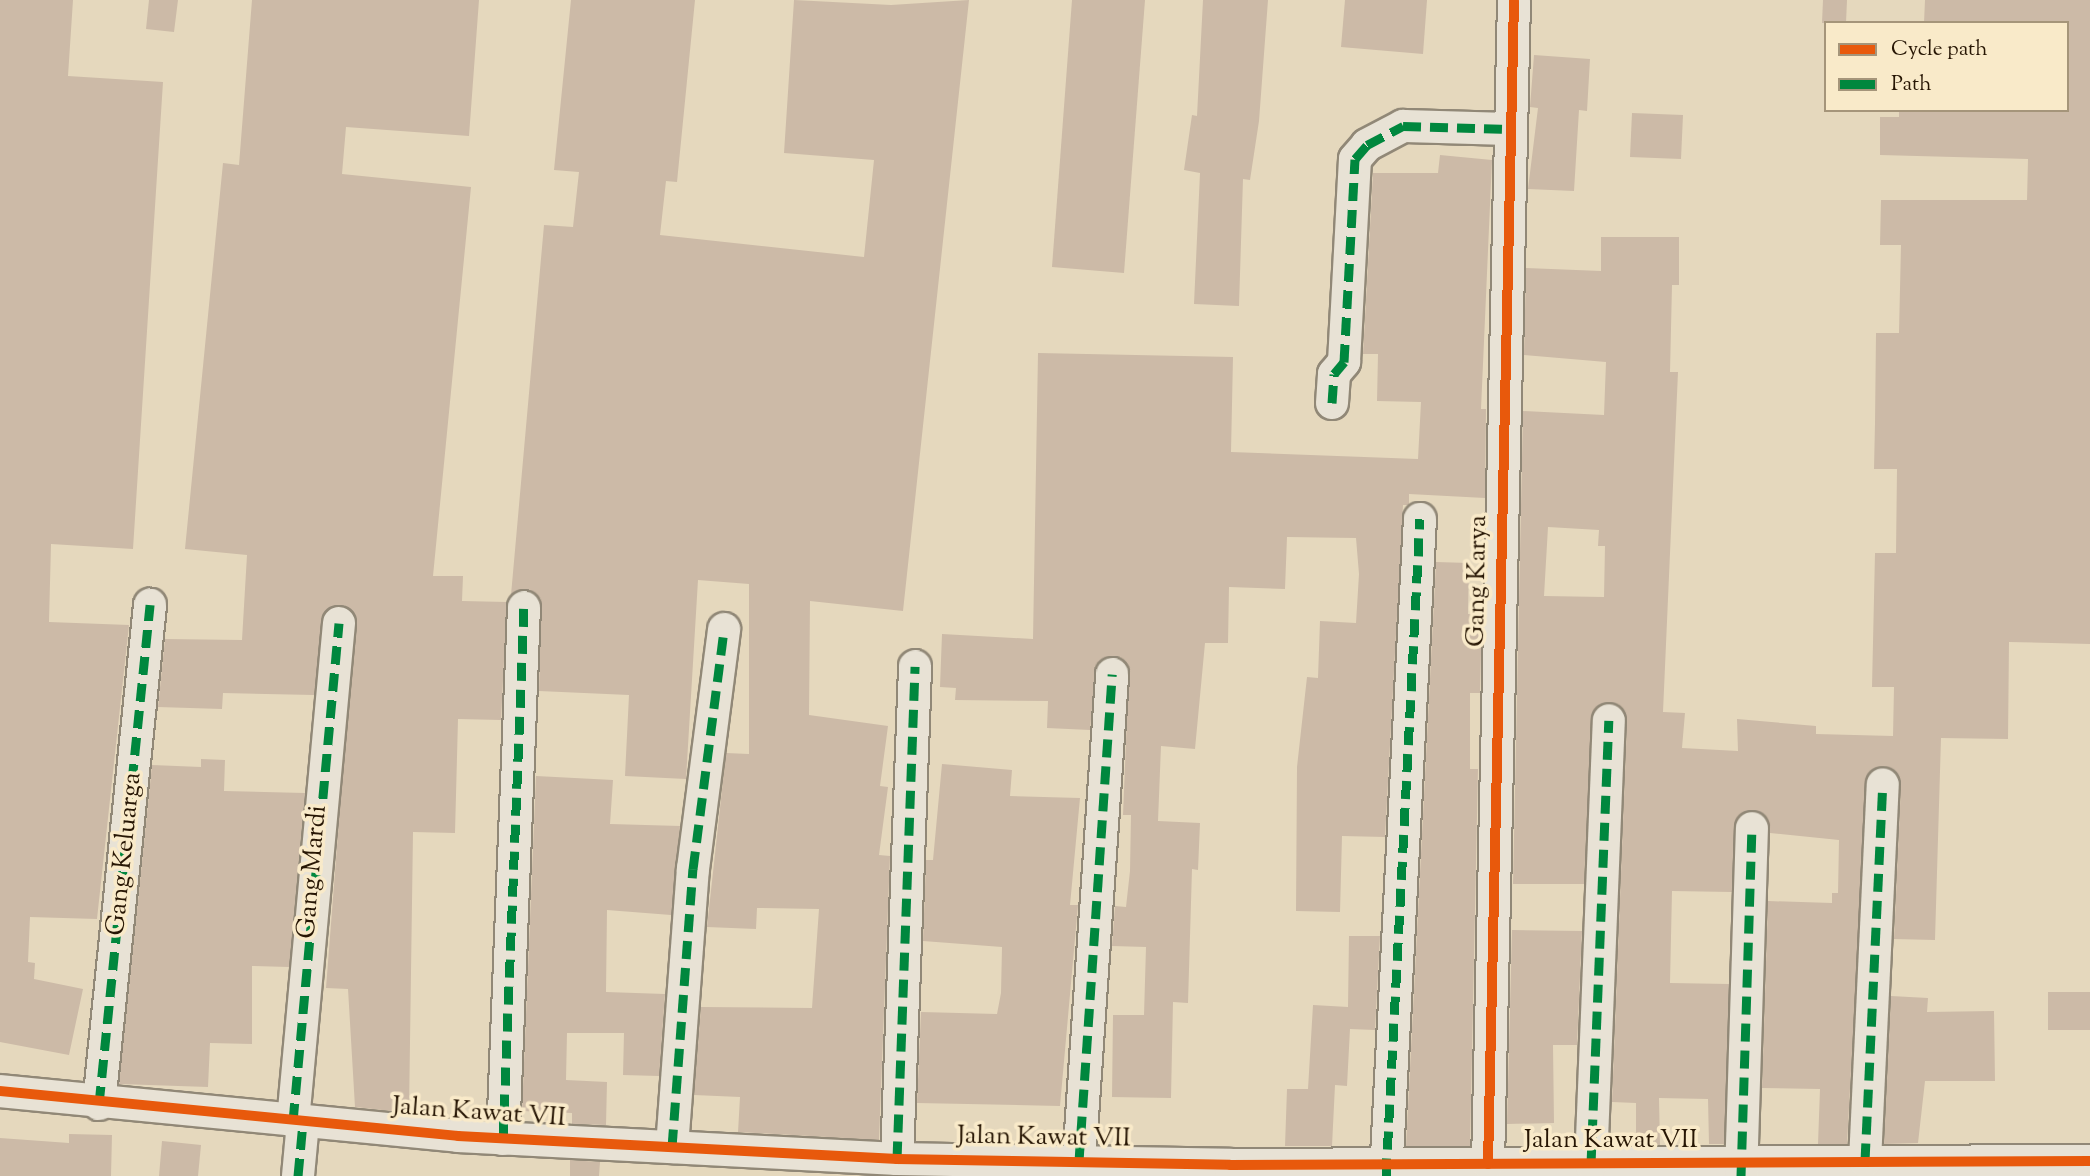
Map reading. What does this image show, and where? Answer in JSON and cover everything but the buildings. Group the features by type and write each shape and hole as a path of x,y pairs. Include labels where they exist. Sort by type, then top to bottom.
{"street":[{"name":"Gang Karya","path":"1488,1164 1514,0"},
{"path":"1332,403 1345,346 1355,159 1367,145 1403,126 1510,128"},
{"path":"1387,1169 1420,519"},
{"name":"Gang Keluarga","path":"99,1104 150,605"},
{"path":"503,1139 524,607"},
{"name":"Gang Mardi","path":"298,1176 298,1121 339,624"},
{"path":"672,1147 693,869 724,629"},
{"path":"897,1159 915,666"},
{"path":"1079,1161 1112,674"},
{"path":"1591,1164 1609,720"},
{"path":"1866,1161 1882,785"},
{"path":"1741,1169 1752,828"},
{"name":"Jalan Kawat VII","path":"0,1091 99,1104 503,1139 897,1159 1079,1161 1230,1170 1387,1169 1488,1164 1591,1164 1655,1170 1741,1169 1866,1161 2090,1161"}],"marked path":[{"path":"1332,403 1334,374 1344,362 1355,159 1367,145 1403,126 1510,129"},
{"path":"1386,1176 1420,519"},
{"path":"99,1104 150,605"},
{"path":"503,1139 524,607"},
{"path":"293,1121 339,623"},
{"path":"672,1147 693,869 724,629"},
{"path":"897,1159 915,666"},
{"path":"1079,1161 1112,674"},
{"path":"1591,1164 1609,720"},
{"path":"1865,1161 1883,784"},
{"path":"1741,1176 1752,828"},
{"path":"298,1176 303,1122"}],"cycle path":[{"path":"1488,1164 1514,0"},
{"path":"0,1091 458,1136 897,1159 1230,1165 2090,1161"}]}
